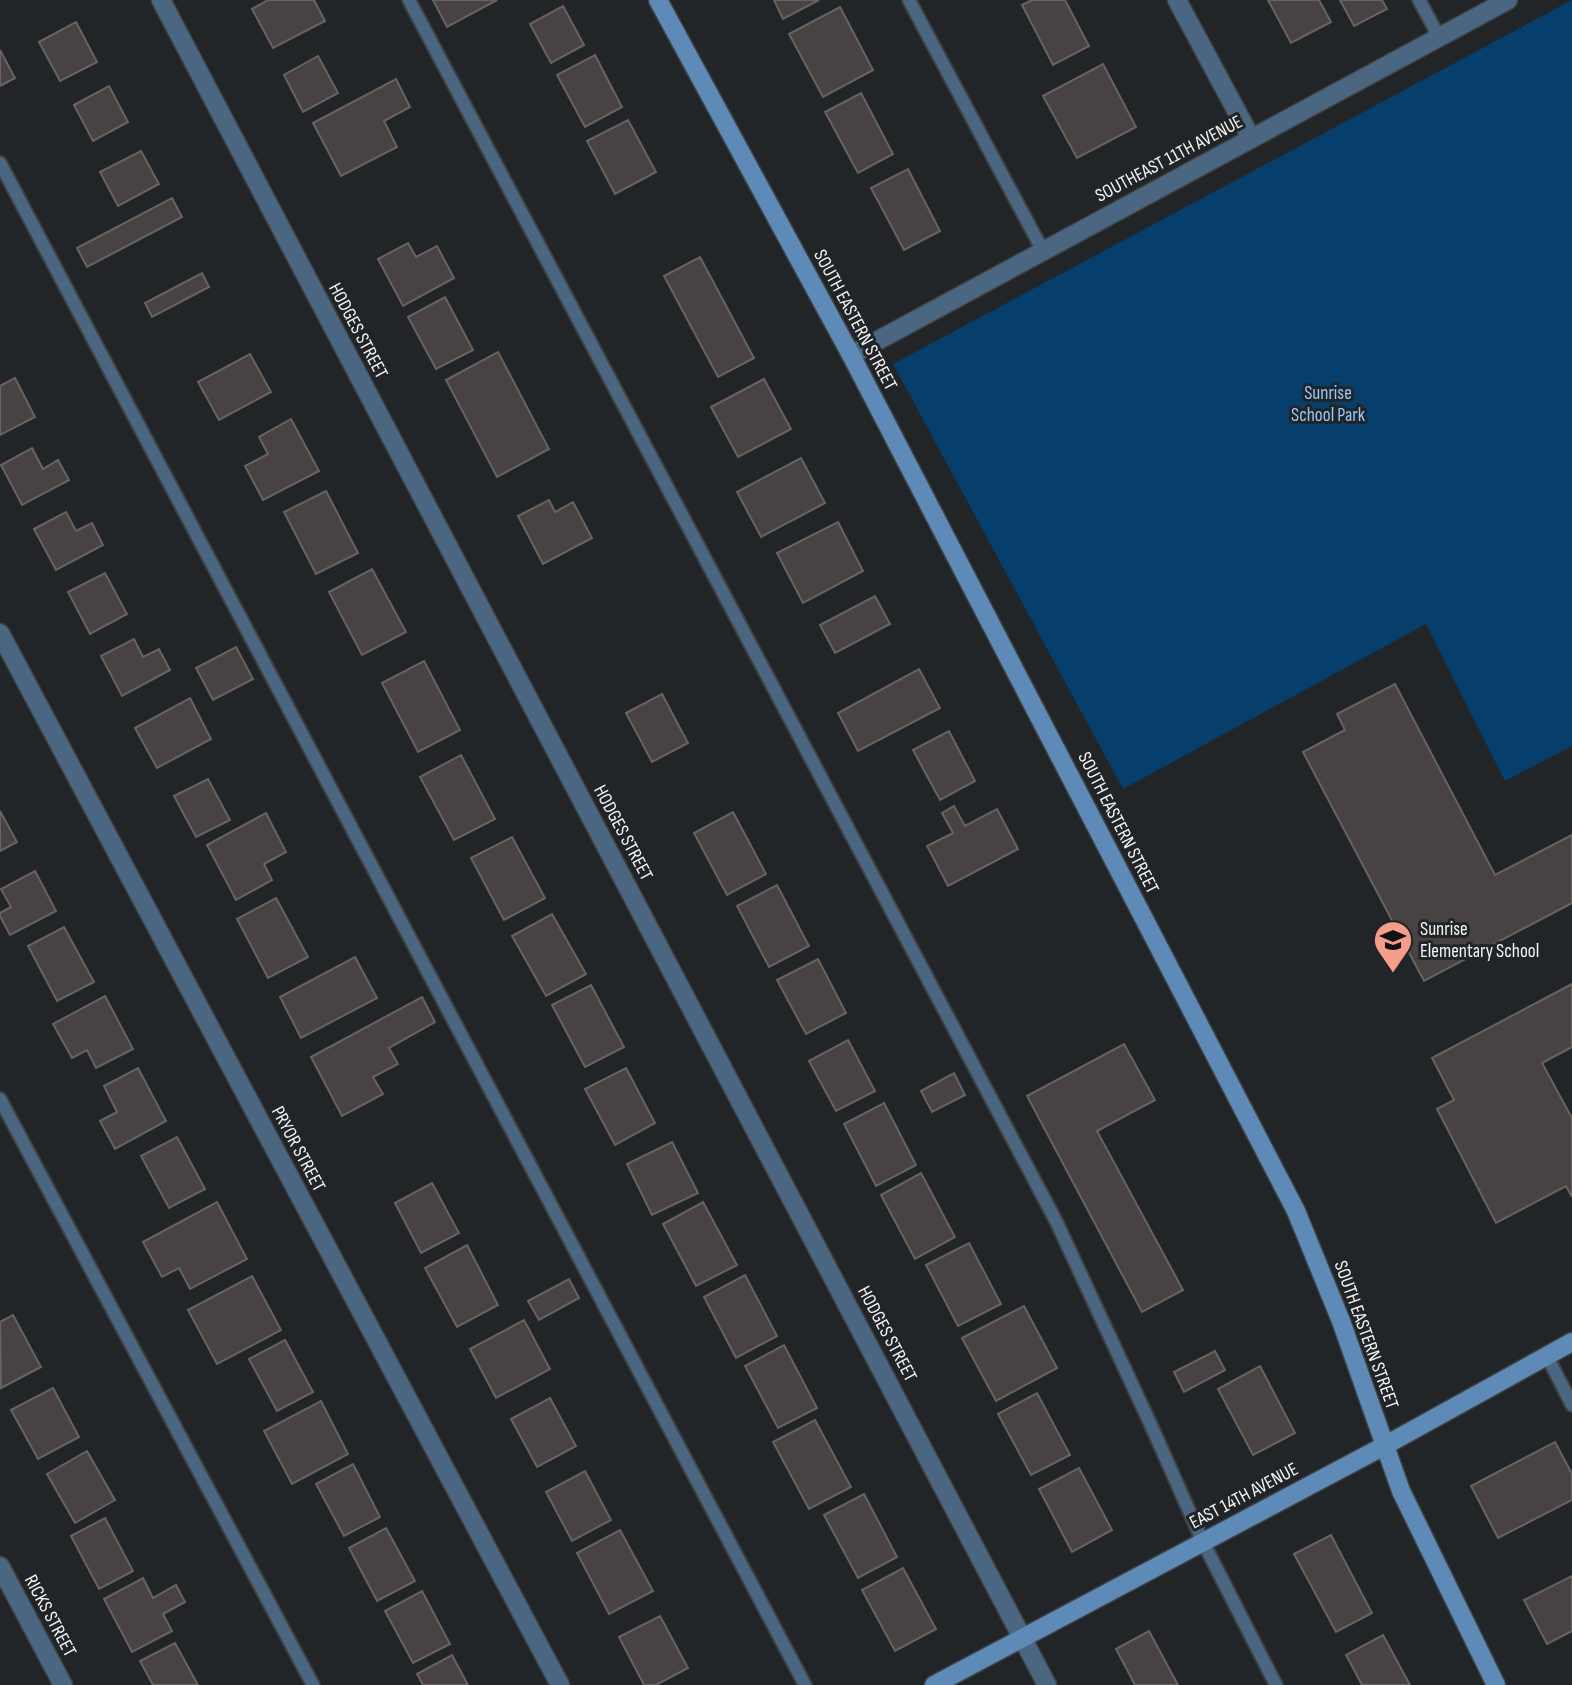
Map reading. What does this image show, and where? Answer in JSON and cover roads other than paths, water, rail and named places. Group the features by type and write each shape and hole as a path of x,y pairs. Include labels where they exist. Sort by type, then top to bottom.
{"main road":[{"name":"SOUTH EASTERN STREET","path":"658,0 851,355 1296,1211 1341,1321 1401,1491 1496,1685"},
{"name":"EAST 14TH AVENUE","path":"934,1685 1384,1446 1572,1342"}],"street":[{"name":"HODGES STREET","path":"160,0 1047,1685"},
{"path":"1177,0 1251,138"},
{"name":"SOUTHEAST 11TH AVENUE","path":"851,355 1508,0"},
{"name":"PRYOR STREET","path":"0,633 560,1685"},
{"name":"RICKS STREET","path":"0,1566 63,1685"}],"lane":[{"path":"409,0 1056,1222 1203,1542 1276,1685"},
{"path":"909,0 1043,251"},
{"path":"1419,0 1438,37"},
{"path":"0,163 805,1685"},
{"path":"0,1100 313,1685"},
{"path":"1547,1356 1572,1405"}],"place":[{"name":"Sunrise Elementary School","path":"1393,974"}],"park label":[{"name":"Sunrise School Park","path":"1328,404"}]}
